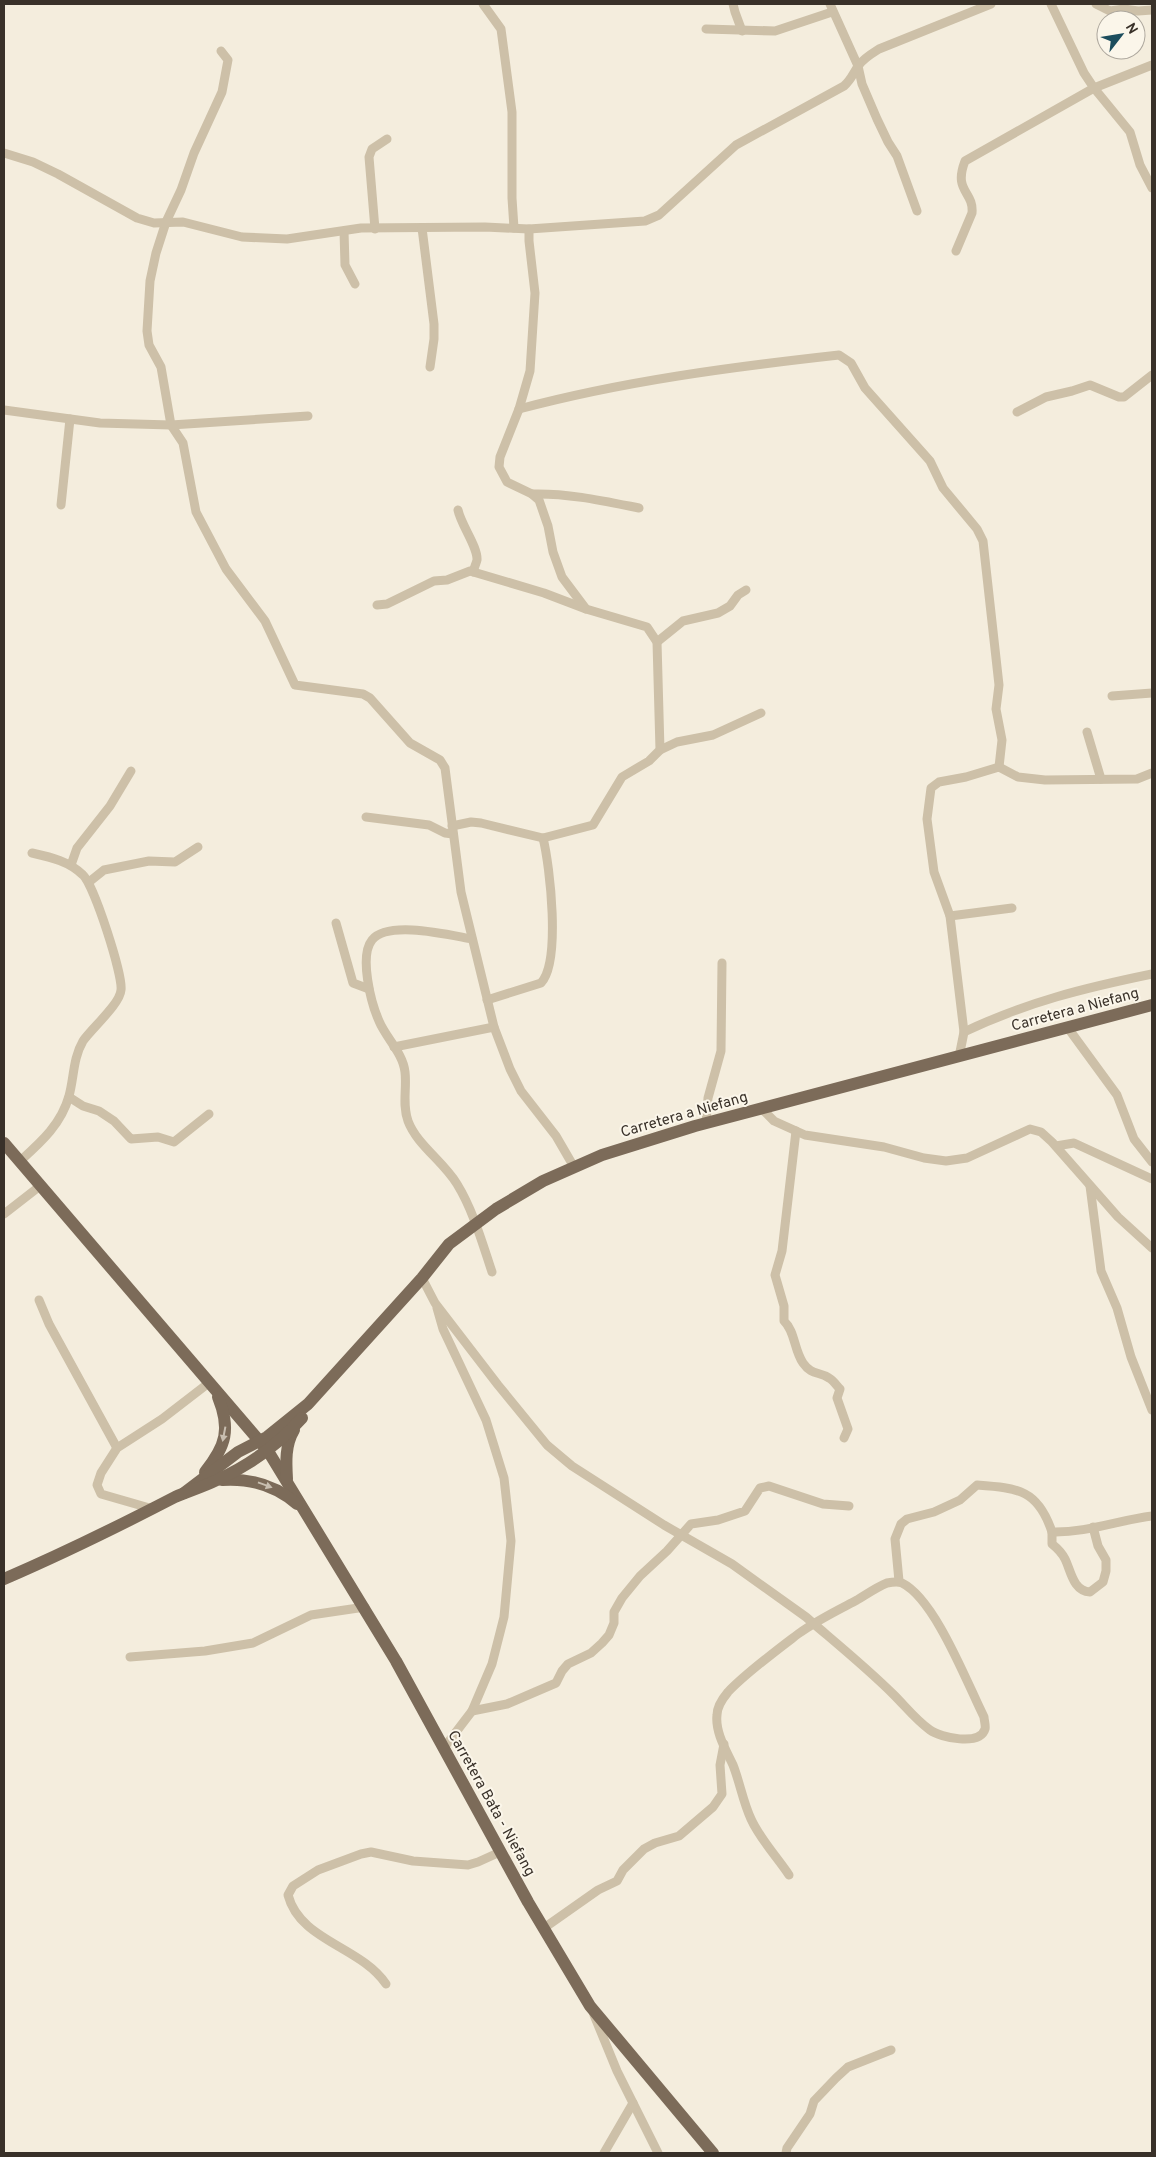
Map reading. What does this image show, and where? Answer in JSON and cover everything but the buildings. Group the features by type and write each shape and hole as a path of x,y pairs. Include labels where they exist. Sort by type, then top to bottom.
{"main road":[{"name":"Carretera a Niefang","path":"308,1404 422,1278 449,1244 476,1223 543,1182 574,1167 644,1141 706,1123 1152,1005"},
{"name":"Carretera Bata - Niefang","path":"5,1148 264,1446 365,1607 500,1852 590,2006 714,2153"},
{"path":"196,1484 221,1447 226,1429 226,1414 212,1385"},
{"path":"287,1480 287,1450 290,1437 308,1404"},
{"path":"4,1579 53,1558 184,1493 217,1480 264,1446 278,1429 308,1404"},
{"path":"184,1493 238,1452 283,1439 302,1418"},
{"path":"247,1425 257,1431 278,1429"},
{"path":"217,1480 240,1479 262,1483 286,1494 308,1514"}],"street":[{"path":"483,4 501,29 512,112 514,228"},
{"path":"734,4 734,12 742,31"},
{"path":"4,153 33,162 58,174 137,218 154,223 183,222 242,237 287,239 344,230 375,229 529,229 652,219 736,144 844,86 852,79 858,66 867,56 878,49 991,4"},
{"path":"1051,4 1074,54 1094,88 1130,132 1140,165 1152,188"},
{"path":"1096,4 1110,11 1124,8 1138,11 1152,10"},
{"path":"706,29 775,31 831,8 858,66 862,84 888,142 898,156 917,211"},
{"path":"221,51 228,60 222,92 212,110 194,153 182,190 166,222 150,281 147,331 149,344 161,367 171,425 183,443 196,512 226,569 265,621 295,684 363,694 370,698 410,742 440,760 444,768 461,892 494,1027 510,1069 521,1091 556,1136 574,1167"},
{"path":"956,251 973,206 960,183 961,171 965,161 970,156 1006,139 1094,88 1152,65"},
{"path":"375,229 369,157 372,149 387,139"},
{"path":"422,228 434,324 430,367"},
{"path":"529,229 535,293 530,371 519,409 500,457 499,467 508,482 532,494 539,500 548,526 552,552 562,577 586,609"},
{"path":"344,230 345,265 355,284"},
{"path":"519,409 614,387 742,366 839,355 851,363 865,388 930,461 943,488 977,530 983,541 998,676 996,709 1002,740 999,767"},
{"path":"1017,412 1046,397 1072,391 1090,384 1124,397 1152,374"},
{"path":"4,410 100,423 171,425 308,416"},
{"path":"60,505 70,419"},
{"path":"532,494 548,493 596,499 639,508"},
{"path":"458,510 460,521 477,559 473,572"},
{"path":"377,605 387,604 434,581 447,580 473,572 647,627 658,642 660,750"},
{"path":"658,642 683,621 718,613 730,606 738,595 746,590"},
{"path":"1112,696 1152,693"},
{"path":"366,817 429,825 445,833 471,822 480,823 543,838 592,825 622,777 649,761 660,750 677,742 713,735 761,713"},
{"path":"1087,732 1101,779"},
{"path":"960,1057 964,1032 950,916 934,872 927,819 931,788 939,782 966,778 999,767 1018,777 1046,780 1137,779 1152,773"},
{"path":"71,865 77,848 110,806 131,771"},
{"path":"487,1000 541,984 549,966 552,948 550,874 543,838"},
{"path":"90,882 104,870 149,861 175,862 198,847"},
{"path":"18,1162 52,1131 69,1098 80,1046 95,1025 118,999 122,989 115,960 90,882 71,865 57,859 32,853"},
{"path":"950,916 1012,908"},
{"path":"336,923 353,984 369,989"},
{"path":"472,939 405,930 390,930 380,934 371,941 366,957 369,989 379,1021 405,1071 404,1105 408,1121 417,1137 458,1185 476,1223 492,1272"},
{"path":"706,1123 708,1098 721,1051 722,963"},
{"path":"964,1032 1029,1004 1082,988 1152,974"},
{"path":"394,1047 494,1027"},
{"path":"1068,1028 1117,1095 1134,1139 1152,1162"},
{"path":"69,1098 83,1106 99,1111 114,1121 131,1139 158,1137 174,1142 209,1114"},
{"path":"762,1109 774,1121 796,1131 833,1140 884,1147 924,1158 946,1161 967,1158 1030,1129 1040,1132 1056,1146 1118,1217 1152,1248"},
{"path":"796,1131 782,1251 776,1275 784,1306 784,1321 790,1327 796,1350 804,1364 813,1374 830,1378 840,1389 837,1398 848,1429 844,1438"},
{"path":"1056,1146 1074,1143 1152,1179"},
{"path":"4,1214 40,1186"},
{"path":"1090,1186 1101,1271 1116,1308 1133,1364 1152,1410"},
{"path":"422,1278 435,1303 498,1386 547,1445 572,1466 681,1535 732,1564 814,1624 894,1695 915,1718 931,1731 944,1737 973,1739 980,1736 985,1728 984,1717 943,1633 928,1608 914,1591 899,1581 887,1584 814,1624 799,1634 728,1693 720,1703 716,1726 752,1821 789,1875"},
{"path":"39,1300 49,1324 117,1448"},
{"path":"435,1303 443,1330 486,1420 504,1478 511,1541 504,1617 492,1664 472,1711 443,1749"},
{"path":"153,1509 102,1494 97,1485 101,1473 117,1448 212,1385"},
{"path":"899,1581 895,1539 901,1524 960,1500 978,1485 1002,1487 1025,1493 1035,1498 1045,1512 1052,1532 1052,1544 1065,1559 1073,1580 1085,1592 1090,1592 1103,1582 1106,1571 1106,1560 1098,1546 1094,1527"},
{"path":"472,1711 507,1704 556,1684 568,1664 591,1653 609,1635 614,1623 614,1612 622,1598 640,1576 667,1552 691,1524 718,1520 745,1510 760,1488 768,1486 823,1504 849,1506"},
{"path":"1052,1532 1076,1532 1152,1516"},
{"path":"130,1657 205,1651 253,1643 311,1615 365,1607"},
{"path":"544,1928 598,1890 617,1881 623,1870 644,1849 655,1843 678,1836 713,1807 722,1794 720,1765 724,1744"},
{"path":"386,1984 378,1972 368,1964 306,1926 291,1905 288,1895 293,1886 318,1870 371,1852 413,1861 468,1864 478,1862 500,1852"},
{"path":"590,2006 617,2070 658,2153"},
{"path":"786,2153 787,2148 810,2114 814,2101 836,2078 848,2067 891,2050"},
{"path":"604,2153 633,2103"}]}
